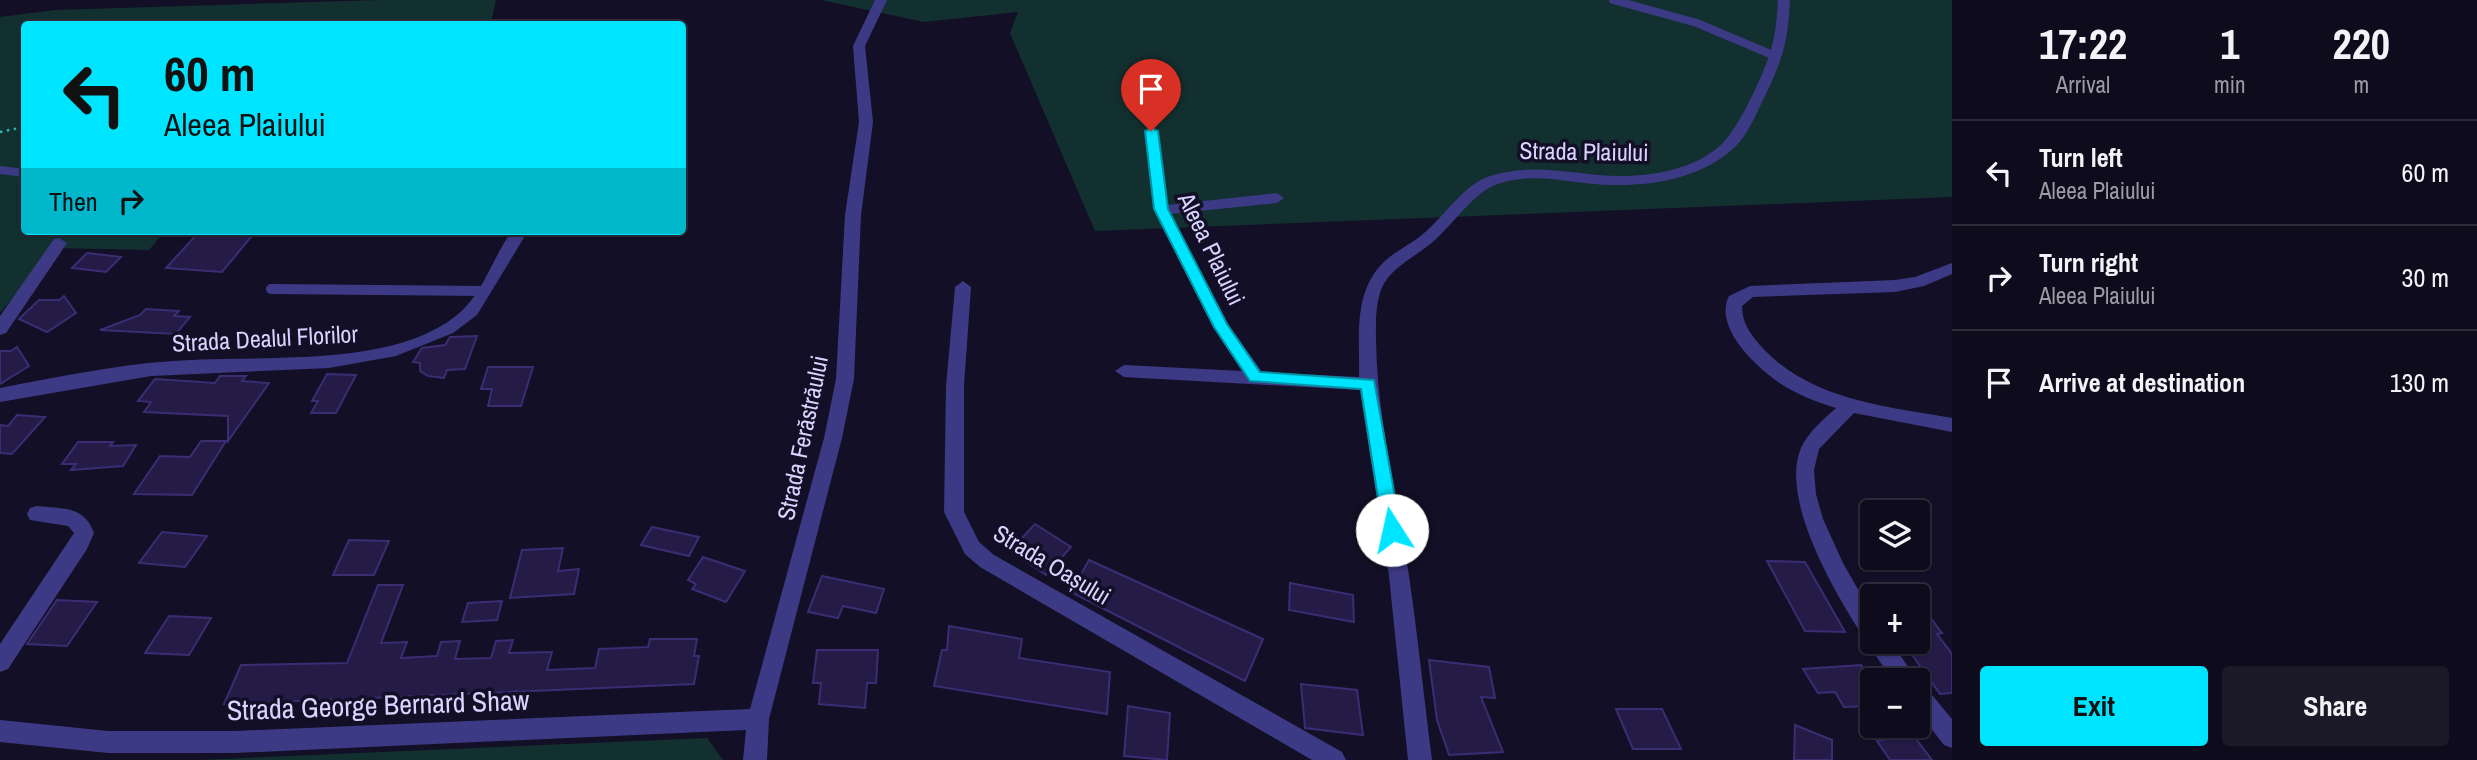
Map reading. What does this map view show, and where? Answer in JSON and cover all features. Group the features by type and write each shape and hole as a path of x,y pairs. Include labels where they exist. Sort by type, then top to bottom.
{"street":[{"name":"Strada Ferăstrăului","path":"755,760 758,719 833,438 845,379 853,215 866,122 859,46 881,0"},
{"name":"Strada Plaiului","path":"1420,760 1399,576 1368,384 1367,309 1372,291 1387,268 1428,238 1459,209 1470,192 1493,180 1526,173 1560,173 1625,181 1665,177 1692,169 1732,142 1751,111 1782,38 1784,0"},
{"name":"Aleea Plaiului","path":"1151,131 1161,209 1221,327 1256,377"},
{"path":"1161,209 1277,198"},
{"name":"Strada Dealul Florilor","path":"0,395 62,382 156,369 288,367 370,358 440,333 463,320 475,307 509,243 516,235"},
{"path":"0,330 59,243"},
{"path":"1952,268 1918,282 1895,286 1777,288 1750,292 1735,300 1733,310 1737,327 1767,364 1784,377 1849,407 1952,425"},
{"name":"Strada Oașului","path":"963,287 955,386 954,512 972,548 987,561 1334,760"},
{"path":"1124,372 1368,384"},
{"path":"1849,407 1821,434 1810,450 1804,473 1817,527 1860,612"},
{"path":"0,662 80,543 84,533 81,524 72,518 37,514"},
{"path":"1930,710 1952,737"},
{"name":"Strada George Bernard Shaw","path":"0,731 108,742 235,742 758,719"}],"lane":[{"path":"1613,0 1697,23 1775,56"},
{"path":"0,170 21,173"},
{"path":"271,289 484,291"}],"path":[{"path":"0,131 21,128"}],"green space":[{"path":"378,0 496,0 492,21 21,21 21,235 162,235 149,250 54,248 0,313 0,17 55,10"},
{"path":"821,0 1952,0 1952,197 1095,231 1010,33 1018,12 924,22"},
{"path":"707,738 723,760 199,760"}],"building":[{"path":"196,235 253,235 222,272 166,268"},
{"path":"87,253 121,257 106,272 72,268"},
{"path":"64,296 76,313 47,332 19,319 39,300 59,300"},
{"path":"146,309 179,311 174,316 190,317 176,334 100,330 140,315"},
{"path":"477,336 465,369 447,370 444,378 428,376 420,371 420,363 413,362 422,348 445,345 450,337"},
{"path":"17,347 29,366 0,384 0,351 11,351"},
{"path":"488,367 533,367 521,406 488,406 492,389 481,389"},
{"path":"327,374 356,375 336,413 311,413 318,401 312,401"},
{"path":"220,376 246,376 242,381 269,383 228,441 228,416 144,412 151,402 138,401 155,379 215,383"},
{"path":"17,415 45,417 12,454 0,453 0,425 8,426"},
{"path":"201,441 226,441 192,495 134,494 160,456 190,457"},
{"path":"78,442 113,442 110,446 136,445 123,466 71,470 76,464 62,464"},
{"path":"1035,524 1071,547 1046,575 1010,551"},
{"path":"652,527 699,537 689,556 641,545"},
{"path":"162,532 207,536 185,567 139,563"},
{"path":"349,540 389,541 374,575 333,575"},
{"path":"563,548 558,571 579,569 574,594 510,598 522,550"},
{"path":"703,557 745,571 726,602 692,589 696,584 688,580"},
{"path":"1089,560 1263,639 1245,681 1071,592"},
{"path":"1767,561 1805,562 1845,632 1805,631"},
{"path":"822,576 884,589 876,613 843,606 838,618 808,612"},
{"path":"1290,583 1353,595 1354,622 1289,610"},
{"path":"378,585 403,585 381,643 407,642 401,658 437,656 441,642 460,641 455,659 491,658 496,641 513,640 509,653 552,652 547,670 595,668 599,649 648,647 650,639 697,639 694,656 699,656 694,684 254,703 253,706 224,704 241,665 347,663"},
{"path":"57,600 97,602 67,646 27,644"},
{"path":"502,601 497,620 462,622 468,603"},
{"path":"169,616 211,618 189,655 145,653"},
{"path":"1930,617 1942,633 1937,634 1952,654 1952,693 1940,694 1930,680 1930,668 1922,668 1912,654 1930,654"},
{"path":"949,626 1022,639 1019,658 1110,672 1107,714 934,686 942,650 947,650"},
{"path":"817,650 878,650 876,683 867,683 865,708 819,704 821,683 813,683"},
{"path":"1429,660 1489,667 1495,698 1481,697 1503,752 1449,755 1437,720"},
{"path":"1861,665 1860,706 1844,707 1835,692 1818,693 1803,669"},
{"path":"1301,684 1357,690 1363,735 1305,728"},
{"path":"1128,706 1170,713 1167,760 1124,756"},
{"path":"1616,709 1662,709 1681,749 1633,749"},
{"path":"1795,725 1832,740 1832,760 1794,760"},
{"path":"1915,738 1932,760 1890,760 1877,741"}],"route":[{"path":"1151,131 1161,209 1221,327 1256,377 1368,384 1392,530"}]}
